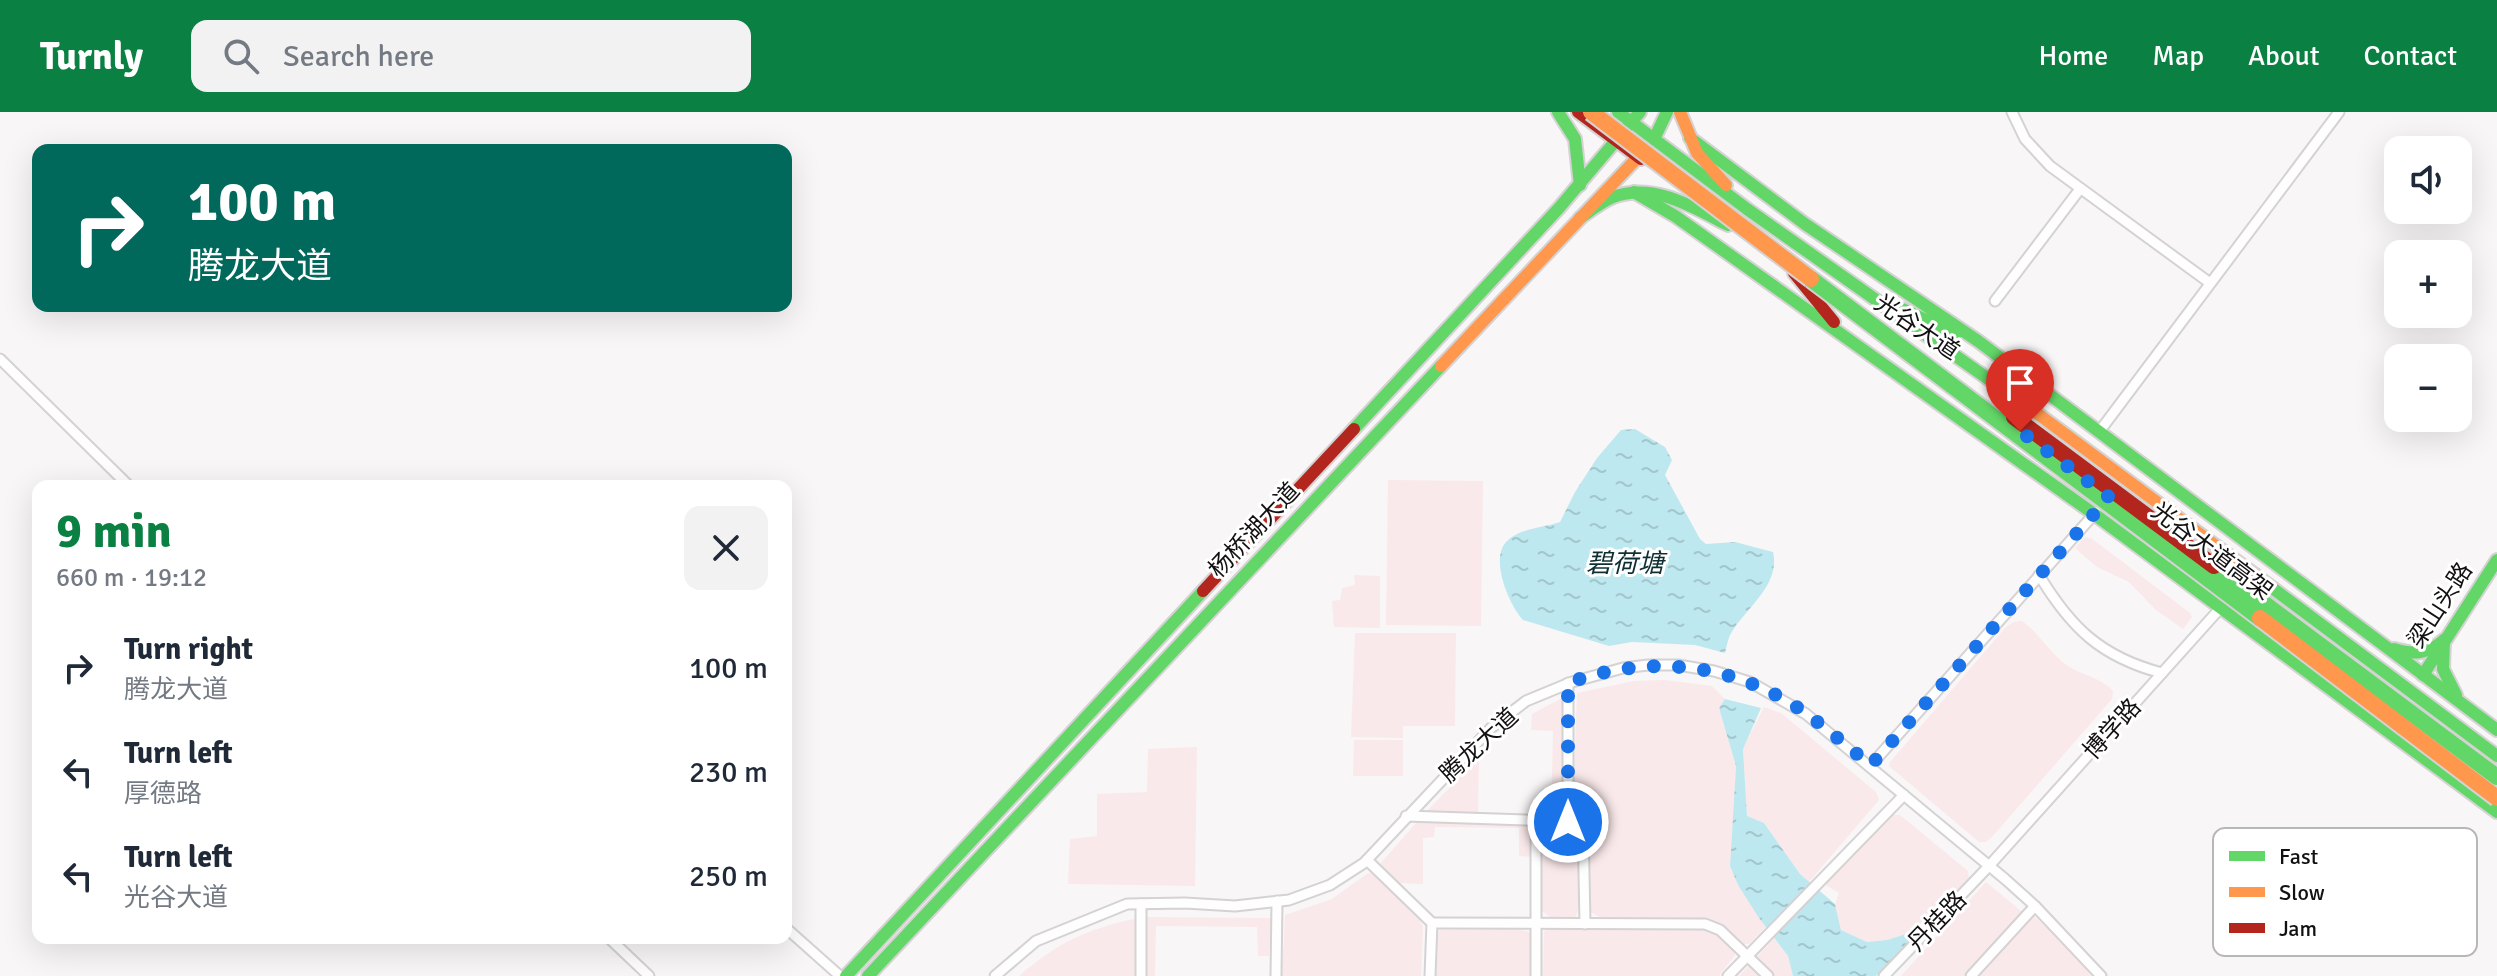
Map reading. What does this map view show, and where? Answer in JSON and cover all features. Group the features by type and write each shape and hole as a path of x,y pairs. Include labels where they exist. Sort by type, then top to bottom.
{"main road":[{"name":"光谷大道","path":"1549,112 1568,116 1617,143 1794,273 1953,380 2235,593 2497,785"},
{"name":"光谷大道高架","path":"1591,112 2495,806"},
{"name":"光谷大道高架","path":"1604,112 2497,777"},
{"name":"光谷大道","path":"1618,112 1637,118 1654,139 1747,209 2056,426 2497,756"},
{"name":"杨桥湖大道","path":"868,976 1638,157 1654,139 1667,112"},
{"path":"1680,112 1697,153 1747,209"},
{"path":"1568,116 1575,139 1580,185"},
{"name":"杨桥湖大道","path":"846,976 1580,185 1637,118"},
{"path":"1690,138 1805,224 1989,349 2497,730"},
{"path":"1634,192 1675,216 2094,514 2495,806"},
{"path":"1580,218 1612,197 1634,192 1663,193 1728,225"},
{"path":"1794,273 1854,343"},
{"path":"1867,293 1989,349"},
{"name":"梁山头路","path":"2423,675 2497,560"},
{"path":"2382,645 2418,656 2431,651 2444,640"},
{"path":"2444,640 2440,659 2442,673 2468,709"},
{"path":"2426,733 2495,806"}],"street":[{"path":"2012,112 2025,139 2050,166 2210,283"},
{"path":"2099,432 2339,112"},
{"path":"1995,301 2080,189"},
{"path":"0,359 123,480"},
{"path":"1871,765 2109,497"},
{"path":"2039,575 2059,609 2088,639 2136,667 2162,673"},
{"name":"博学路","path":"1989,866 2235,593"},
{"name":"腾龙大道","path":"995,976 1036,941 1127,904 1235,906 1277,901 1330,885 1367,860 1491,728 1526,701 1568,683 1623,668 1678,665 1714,671 1750,682 1806,714 1871,765 2035,906 2101,976"},
{"path":"1568,683 1568,822"},
{"path":"1728,976 1904,795"},
{"path":"1406,816 1583,822 1585,924"},
{"path":"1536,821 1536,976"},
{"path":"1367,860 1432,923 1705,924 1720,930 1768,976"},
{"name":"丹桂路","path":"1884,976 1989,866"},
{"path":"1276,976 1277,901"},
{"path":"1141,904 1141,976"},
{"path":"1971,976 2035,906"},
{"path":"1430,976 1432,923"},
{"path":"792,933 840,976"},
{"path":"615,944 649,976"}],"shaded area":[{"path":"1388,480 1483,481 1481,626 1386,625"},
{"path":"2085,537 2091,538 2190,613 2192,617 2183,629 2156,610 2129,582 2097,567 2075,548"},
{"path":"1354,575 1380,576 1380,628 1334,627 1332,601 1340,600 1342,588 1355,585"},
{"path":"2022,621 2068,666 2113,691 2112,699 1992,837 1986,842 1979,842 1889,766 2005,628 2013,622"},
{"path":"1355,633 1456,633 1455,726 1403,726 1403,738 1351,737"},
{"path":"1665,680 1712,686 1725,699 1719,708 1736,766 1730,866 1738,885 1766,927 1749,944 1743,944 1721,926 1698,919 1601,918 1588,910 1588,823 1574,811 1573,803 1577,693 1634,681"},
{"path":"1564,697 1564,813 1551,813 1553,731 1531,730 1532,714"},
{"path":"1764,707 1781,713 1876,792 1879,800 1809,882 1764,823 1747,816 1743,748"},
{"path":"1354,740 1403,740 1403,776 1353,776"},
{"path":"1197,747 1195,886 1068,884 1070,839 1097,836 1097,794 1147,792 1148,749"},
{"path":"1479,758 1478,812 1426,812 1476,761"},
{"path":"1892,815 1900,815 1968,871 1969,878 1924,928 1887,940 1867,942 1841,930 1835,904 1839,893 1824,884"},
{"path":"1417,822 1531,825 1531,857 1519,856 1519,828 1435,827 1434,837 1423,838 1423,884 1396,883 1380,864"},
{"path":"1547,828 1578,829 1580,835 1580,908 1575,917 1550,917 1541,910 1542,833"},
{"path":"1368,873 1378,875 1419,918 1423,927 1421,976 1282,976 1285,915 1332,899"},
{"path":"1986,882 2022,912 1963,976 1901,976"},
{"path":"2034,916 2068,945 2091,976 1979,976"},
{"path":"1145,917 1271,918 1269,956 1258,956 1257,927 1156,926 1155,976 1145,976"},
{"path":"1138,918 1138,976 1019,976 1074,938"},
{"path":"1547,927 1707,928 1735,951 1735,955 1719,976 1543,976 1544,932"},
{"path":"1516,929 1534,933 1534,976 1433,976 1435,935 1440,930"},
{"path":"1774,938 1788,956 1793,976 1739,976"}],"water":[{"name":"碧荷塘","path":"1635,429 1665,447 1672,460 1665,475 1700,539 1706,544 1735,542 1773,552 1772,576 1736,625 1725,653 1695,645 1632,642 1609,646 1523,620 1507,593 1500,558 1507,541 1525,531 1560,522 1597,458 1621,430"},
{"path":"1725,699 1761,708 1743,749 1747,816 1764,823 1800,874 1835,904 1841,930 1867,942 1887,940 1924,928 1876,976 1793,976 1788,956 1738,885 1730,866 1736,766 1719,708"}],"traffic: fast":[{"path":"1558,112 1575,139 1580,185"},
{"path":"1618,112 1747,209 2038,414"},
{"path":"1354,429 1559,208 1640,112"},
{"path":"1654,139 1667,112"},
{"path":"1690,138 1805,224 1978,341 2497,730"},
{"path":"1634,192 1675,216 2094,514 2497,812"},
{"path":"1580,218 1613,197 1643,193 1673,199 1728,225"},
{"path":"1811,279 2260,618"},
{"path":"1902,309 1956,334"},
{"path":"868,976 1441,366"},
{"path":"2423,675 2497,560"},
{"path":"2214,566 2497,777"},
{"path":"2255,575 2497,756"},
{"path":"846,976 1203,591"},
{"path":"2444,640 2443,669 2456,695"},
{"path":"2394,649 2420,652 2444,640"}],"traffic: slow":[{"path":"1591,112 1811,279"},
{"path":"1680,112 1697,153 1726,185"},
{"path":"1441,366 1638,157"},
{"path":"2038,414 2255,575"},
{"path":"2260,618 2497,798"}],"traffic: jam":[{"path":"1578,112 1641,159"},
{"path":"1794,273 1834,322"},
{"path":"2014,417 2214,566"},
{"path":"1203,591 1354,429"}],"route":[{"path":"1568,822 1568,683 1623,668 1678,665 1714,671 1750,682 1806,714 1871,765 2109,497 2020,431"}]}
